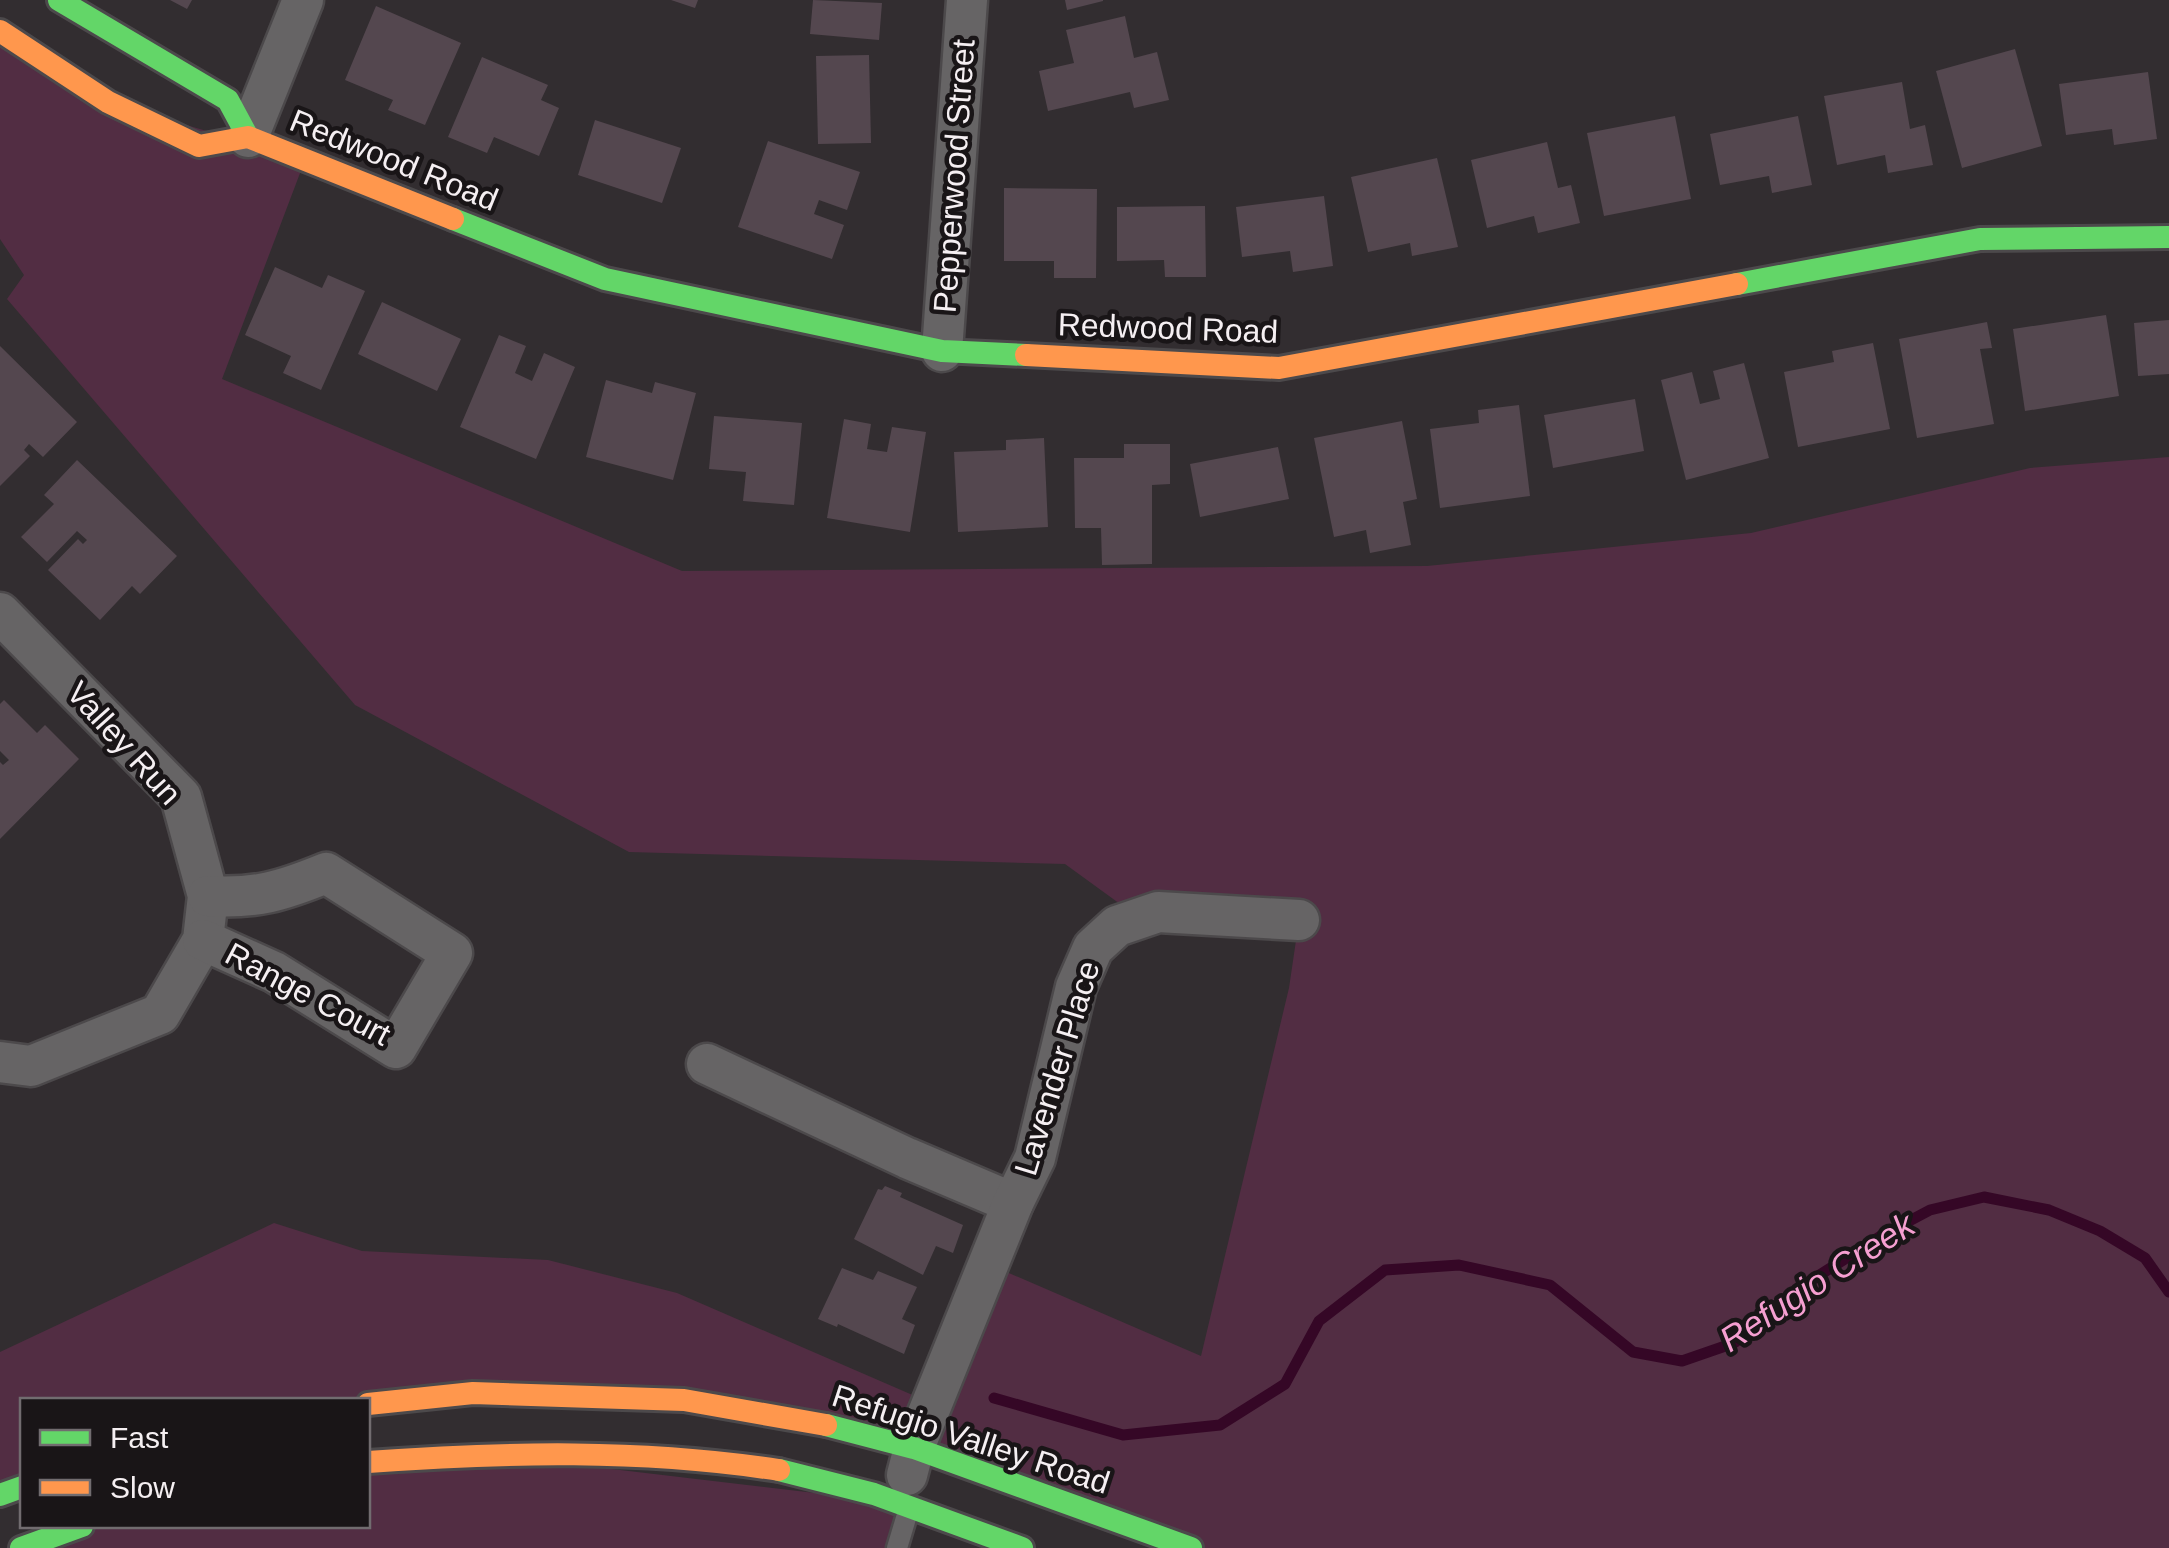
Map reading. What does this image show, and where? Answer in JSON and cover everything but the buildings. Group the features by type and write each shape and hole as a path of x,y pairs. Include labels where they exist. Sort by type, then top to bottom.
{"street":[{"name":"Redwood Road","path":"59,0 228,100 248,138"},
{"path":"248,138 303,0"},
{"name":"Pepperwood Street","path":"942,351 967,0"},
{"name":"Redwood Road","path":"0,31 108,102 199,146 248,138 605,279 942,351 1279,368 1980,240 2169,236"},
{"name":"Valley Run","path":"0,1062 30,1066 160,1014 203,940 208,896 181,797 3,622"},
{"name":"Range Court","path":"203,940 274,972 396,1048 452,953 326,874 277,894 208,896"},
{"name":"Lavender Place","path":"905,1504 914,1448 1013,1202 1035,1158 1076,987 1093,948 1104,936 1138,916 1158,912 1299,920"},
{"path":"707,1064 873,1143 1013,1202"},
{"name":"Refugio Valley Road","path":"370,1404 473,1393 684,1400 804,1420 914,1448 1191,1548"},
{"path":"370,1462 477,1453 679,1457 785,1471 905,1504 1022,1548"},
{"path":"21,1548 76,1528"}],"lane":[{"path":"897,1548 905,1504"}],"shaded area":[{"path":"0,31 108,102 305,160 222,379 682,571 1427,566 1751,533 2030,468 2169,457 2169,1548 1191,1548 804,1419 370,1398 20,1398 20,1488 0,1495 0,1352 274,1223 362,1251 548,1260 677,1293 931,1403 988,1264 1201,1356 1289,988 1299,920 1138,917 1065,864 629,852 355,705 7,299 24,275 0,239"},
{"path":"477,1453 900,1503 894,1548 21,1548 76,1528 370,1528 370,1462"}],"waterway":[{"name":"Refugio Creek","path":"994,1398 1123,1435 1220,1425 1285,1384 1319,1321 1385,1270 1459,1265 1550,1285 1633,1352 1682,1361 1734,1343 1796,1290 1881,1236 1930,1210 1984,1197 2049,1210 2100,1231 2145,1258 2169,1292"}],"traffic: fast":[{"path":"59,0 228,100 248,137"},
{"path":"453,219 605,279 942,351 1026,355"},
{"path":"1737,284 1980,239 2169,237"},
{"path":"826,1425 914,1448 1191,1548"},
{"path":"779,1470 874,1494 1022,1548"},
{"path":"0,1495 20,1488"},
{"path":"21,1548 76,1528"}],"traffic: slow":[{"path":"0,31 108,102 199,146 248,137 453,219"},
{"path":"1026,355 1279,368 1737,284"},
{"path":"370,1404 473,1393 684,1400 826,1425"},
{"path":"370,1462 574,1454 676,1458 779,1470"}]}
